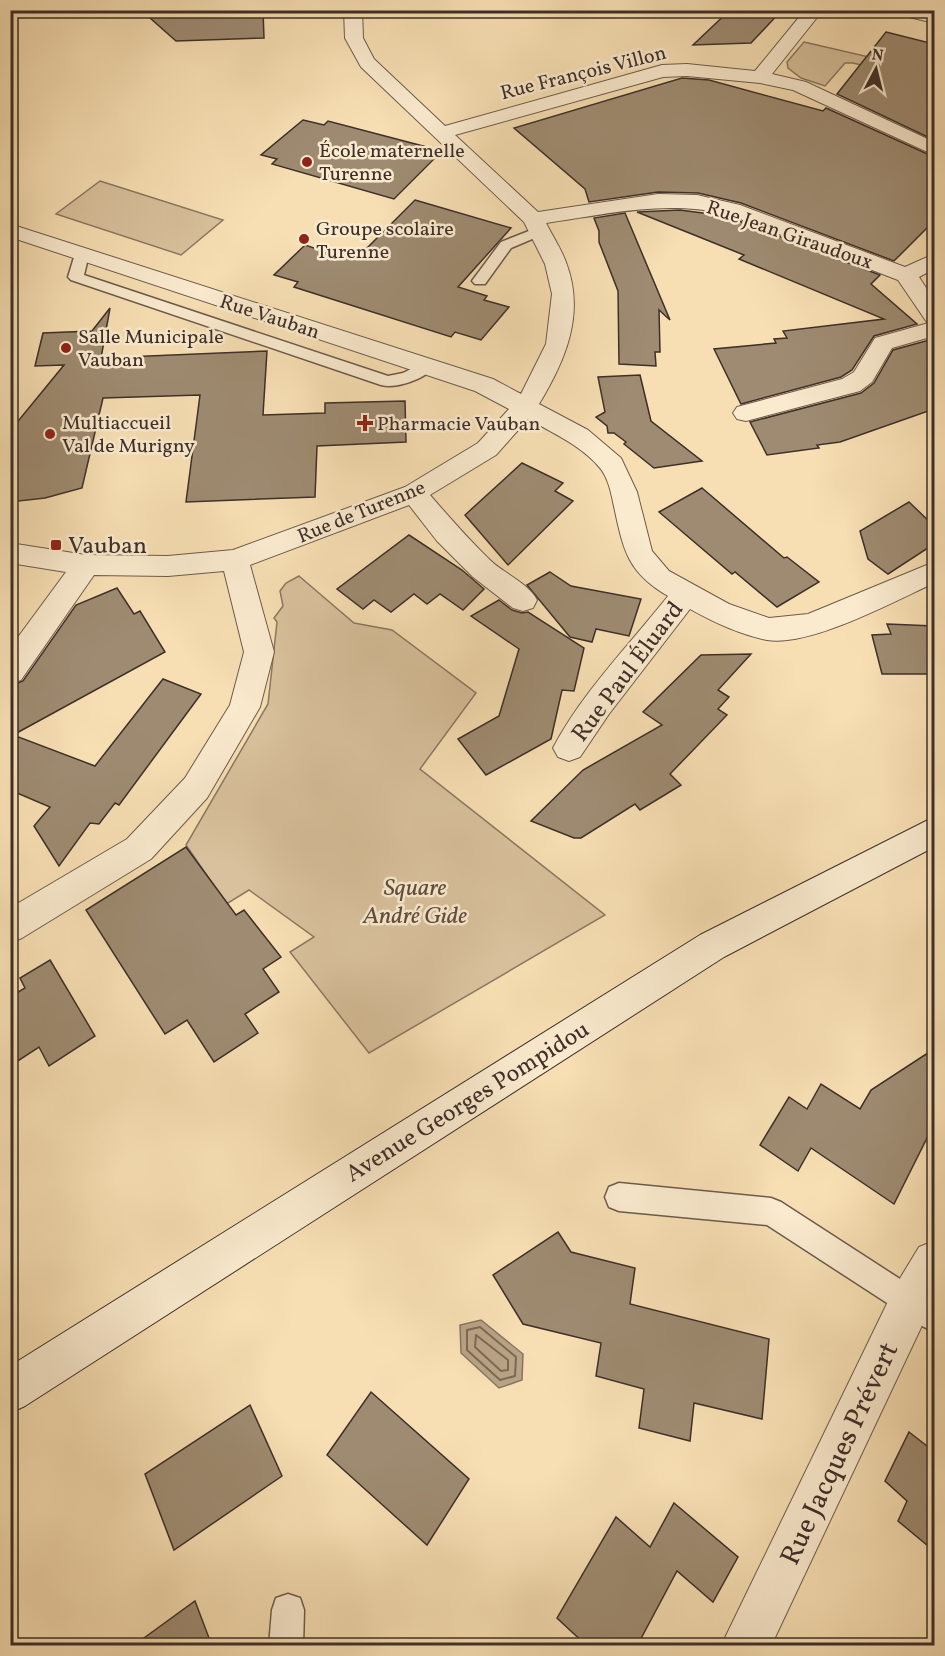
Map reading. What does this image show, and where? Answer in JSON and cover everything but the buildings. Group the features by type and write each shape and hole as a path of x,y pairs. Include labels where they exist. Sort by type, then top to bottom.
{"street":[{"name":"Rue de Turenne","path":"10,553 86,565 168,566 235,560 414,493 487,449 526,406 543,378 558,344 563,294 556,264 536,225 367,63 352,35 352,10"},
{"path":"760,77 815,10"},
{"path":"903,10 934,18"},
{"name":"Rue François Villon","path":"441,133 662,71 687,70 760,77 799,86 934,148"},
{"name":"Rue Jean Giraudoux","path":"536,225 658,200 698,201 733,209 906,275"},
{"name":"Rue Vauban","path":"10,231 484,385 526,406 579,436 612,464 624,492 639,554 659,578 719,612 768,629 812,625 934,572"},
{"path":"934,261 906,275 934,316"},
{"path":"746,413 851,385 863,377 883,343 934,329"},
{"path":"414,493 447,534 483,570 523,600"},
{"path":"10,927 139,849 196,788 211,764 245,707 259,652 250,610 235,560"},
{"path":"10,672 86,565"},
{"name":"Rue Paul Éluard","path":"568,748 598,705 686,594"},
{"name":"Avenue Georges Pompidou","path":"10,1391 712,946 934,831"},
{"name":"Rue Jacques Prévert","path":"745,1646 922,1308 934,1262"}],"lane":[{"path":"480,281 506,245 536,225"},
{"path":"619,1197 771,1212 922,1308"},
{"path":"286,1646 288,1610"}],"green space":[{"path":"804,42 934,72 934,86 916,79 853,63 845,63 825,86 801,78 788,68 787,62"},
{"path":"100,181 223,220 181,255 56,214"},
{"name":"Square André Gide","path":"299,576 354,623 392,630 476,693 420,769 605,915 369,1053 290,952 314,937 249,890 215,911 212,883 186,845 268,704 277,622 274,618 283,606 280,591 286,583"}],"water":[{"path":"481,1320 523,1354 522,1380 499,1388 461,1353 460,1325"}],"place":[{"name":"École maternelle Turenne","path":"307,162"},
{"name":"Groupe scolaire Turenne","path":"304,239"},
{"name":"Salle Municipale Vauban","path":"66,348"},
{"name":"Pharmacie Vauban","path":"365,423"},
{"name":"Multiaccueil Val de Murigny","path":"50,434"},
{"name":"Vauban","path":"56,545"}]}
